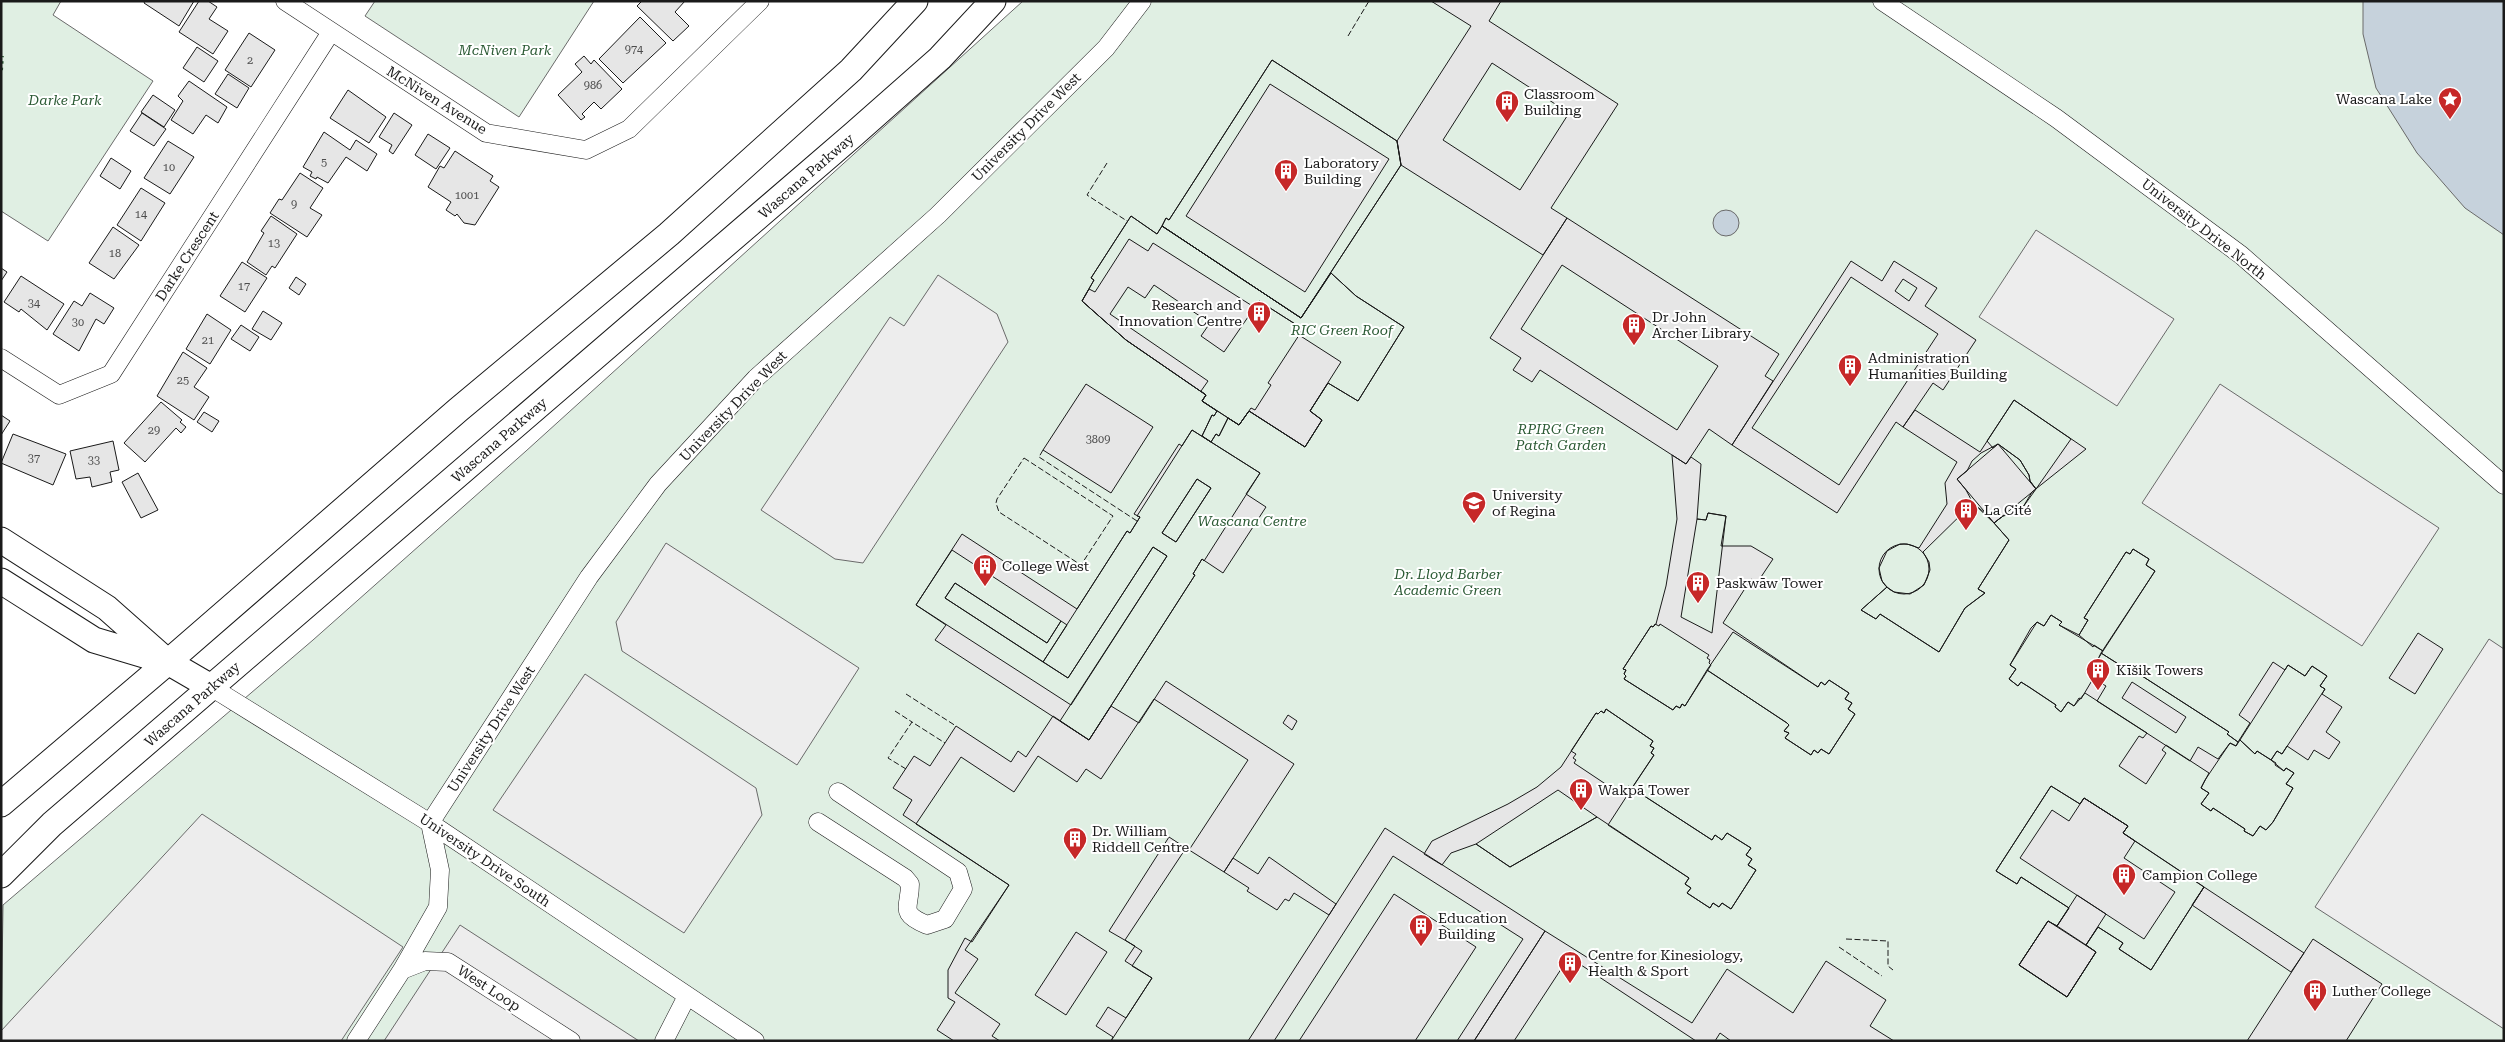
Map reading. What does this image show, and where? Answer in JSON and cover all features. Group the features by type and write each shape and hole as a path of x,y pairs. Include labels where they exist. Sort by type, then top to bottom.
{"main road":[{"path":"1,804 458,410 669,234 851,70 915,1"},
{"name":"Wascana Parkway","path":"1,875 52,824 854,134 940,58 993,1"},
{"path":"1,540 108,608 168,662 211,688"},
{"path":"1,580 94,640 168,662"}],"street":[{"name":"McNiven Avenue","path":"284,1 486,133 586,150 630,129 760,1"},
{"name":"University Drive West","path":"430,823 589,577 658,484 756,378 938,215 1099,55 1142,1"},
{"name":"University Drive North","path":"1882,1 2056,118 2241,255 2504,485"},
{"name":"Darke Crescent","path":"1,358 59,395 111,374 331,32"},
{"name":"University Drive South","path":"211,688 430,823 754,1041"},
{"path":"818,822 906,878 910,884 906,902 908,913 916,920 927,925 945,919 963,889 958,872 838,792"},
{"path":"356,1041 402,970 438,907 440,870 430,823"},
{"name":"West Loop","path":"402,970 426,961 448,962 571,1041"},
{"path":"664,1041 687,996"}],"green space":[{"name":"Darke Park","path":"1,1 61,1 53,15 153,81 48,241 1,211"},
{"name":"McNiven Park","path":"375,1 594,1 519,117 365,16"},
{"name":"Wascana Centre","path":"1023,1 2504,1 2504,1041 1,1041 3,905 313,640 526,451"}],"shaded area":[{"name":"Wascana Lake","path":"2363,1 2504,1 2504,235 2465,208 2417,153 2376,88 2363,34"},
{"path":"1726,210 1735,214 1739,223 1735,232 1726,236 1717,232 1713,223 1717,214"},
{"path":"2036,230 2174,319 2117,406 1979,317"},
{"path":"938,275 997,314 1008,342 863,563 835,559 761,510 890,317 904,326"},
{"path":"2220,384 2439,528 2362,646 2142,503"},
{"path":"666,543 859,668 797,765 622,651 616,622"},
{"path":"2489,639 2504,649 2504,1029 2315,907"},
{"path":"585,674 756,788 762,815 684,933 493,810"},
{"path":"202,814 403,947 341,1041 1,1041 1,1031"},
{"path":"460,925 639,1041 384,1041"}],"building":[{"path":"145,1 194,1 179,26 144,3"},
{"path":"199,1 208,1 217,7 209,19 228,31 213,54 179,32"},
{"path":"642,1 685,1 675,12 689,26 673,41 637,6"},
{"name":"Classroom Building","path":"1431,1 1501,1 1489,21 1618,104 1551,208 1567,218 1543,255 1401,165 1397,141 1471,26"},
{"path":"640,17 666,43 623,83 599,59"},
{"path":"249,33 275,50 251,87 225,70"},
{"path":"197,47 218,61 204,82 183,68"},
{"path":"584,56 591,64 594,60 622,89 601,109 594,102 582,114 585,117 581,120 558,95 582,72 575,64"},
{"name":"Laboratory Building","path":"1272,60 1397,141 1401,165 1301,318 1162,226 1166,218 1169,220"},
{"name":"Laboratory Building","path":"1272,60 1397,141 1401,165 1301,318 1162,226 1166,218 1169,220"},
{"path":"1492,63 1569,113 1520,190 1443,140"},
{"path":"228,74 249,88 237,108 215,94"},
{"path":"189,81 227,107 218,123 206,115 193,134 171,120 183,101 178,96"},
{"name":"Laboratory Building","path":"1270,84 1389,159 1305,292 1186,216"},
{"path":"348,90 386,117 369,143 330,118"},
{"path":"153,95 175,110 164,127 141,112"},
{"path":"142,113 166,129 154,146 130,131"},
{"path":"394,113 412,125 393,154 389,151 392,145 379,137"},
{"path":"324,132 350,150 356,140 377,154 367,171 346,157 328,183 317,177 316,179 310,176 312,172 303,167"},
{"path":"428,134 450,148 436,169 415,155"},
{"path":"168,141 194,157 170,194 144,178"},
{"path":"455,151 493,176 490,181 499,187 475,225 464,223 457,214 455,216 446,210 451,202 428,187 440,166 444,168"},
{"path":"111,158 131,171 120,189 100,176"},
{"path":"300,173 323,188 310,208 322,215 307,237 270,213 279,199 282,200"},
{"path":"141,188 165,203 141,241 117,225"},
{"path":"271,216 297,234 275,268 272,266 266,275 247,262 264,233 261,231"},
{"name":"Research and Innovation Centre","path":"1131,216 1157,234 1162,226 1301,318 1331,273 1356,296 1404,327 1358,401 1328,383 1310,411 1322,420 1305,447 1249,411 1239,425 1228,418 1219,436 1216,434 1211,442 1202,436 1212,415 1214,416 1217,411 1202,401 1206,395 1126,340 1082,301 1094,280 1091,278"},
{"name":"Research and Innovation Centre","path":"1131,216 1157,234 1162,226 1301,318 1331,273 1356,296 1404,327 1358,401 1328,383 1310,411 1322,420 1305,447 1249,411 1239,425 1228,418 1219,436 1216,434 1211,442 1202,436 1212,415 1214,416 1217,411 1202,401 1206,395 1126,340 1082,301 1094,280 1091,278"},
{"name":"Dr John Archer Library","path":"1567,218 1779,354 1765,376 1773,381 1732,445 1709,429 1686,464 1540,370 1532,382 1513,370 1521,358 1490,338"},
{"path":"113,227 139,245 114,279 89,263"},
{"name":"Research and Innovation Centre","path":"1129,239 1148,251 1153,243 1254,307 1259,301 1303,329 1299,335 1341,362 1310,411 1322,420 1305,447 1249,411 1239,425 1202,401 1206,395 1126,340 1082,301 1089,289 1095,292"},
{"name":"Administration Humanities Building","path":"1851,261 1882,281 1894,261 1937,288 1925,306 1976,340 1943,390 1933,383 1903,427 1896,422 1837,513 1732,445","holes":["1903,279 1917,288 1909,301 1895,291"]},
{"path":"242,262 267,278 245,312 220,296"},
{"path":"1562,265 1718,366 1677,430 1521,329"},
{"path":"1,268 7,272 1,281"},
{"path":"21,276 64,304 47,330 21,309 19,312 4,302"},
{"path":"296,277 306,284 299,295 289,288"},
{"name":"Administration Humanities Building","path":"1851,277 1938,334 1839,485 1752,428"},
{"path":"1154,285 1210,323 1201,336 1224,352 1259,301 1303,329 1268,383 1271,385 1255,410 1251,408 1239,425 1202,401 1206,395 1201,391 1208,381 1110,314 1128,287 1145,298"},
{"path":"90,293 114,308 104,324 96,319 79,351 53,334 74,301 82,306"},
{"path":"263,311 282,323 271,340 252,329"},
{"path":"207,314 231,330 210,364 186,349"},
{"path":"241,325 259,337 250,351 231,339"},
{"path":"183,352 207,368 194,387 209,397 194,420 157,396"},
{"path":"1086,384 1153,427 1111,493 1043,450"},
{"name":"La Cité","path":"2014,400 2086,449 2032,492 2023,507 2014,513 2003,516 1994,523 2009,540 1978,589 1985,593 1965,608 1939,652 1880,614 1876,619 1861,610 1887,587 1882,581 1879,568 1887,551 1900,544 1919,548 1947,504 1945,483 1957,462 1903,427 1915,410 1980,452"},
{"path":"2014,400 2071,439 2036,489 2020,460 1998,444 1993,448 1987,441"},
{"path":"161,402 182,420 180,422 186,427 181,433 176,428 145,462 124,443"},
{"path":"204,412 219,421 212,432 197,422"},
{"path":"1,415 10,421 1,435"},
{"path":"1192,430 1260,473 1204,561 1202,559 1193,574 1195,575 1089,740 1060,721 1167,556 1153,547 1068,678 1043,662 1127,531 1130,533 1140,517 1137,516","holes":["1197,479 1211,488 1176,542 1162,533"]},
{"name":"College West","path":"1192,430 1260,473 1246,494 1266,507 1223,573 1202,559 1193,574 1195,575 1089,740 935,640 946,625 916,605 962,534 1077,609 1127,531 1130,533 1140,517 1134,514 1179,444 1182,446"},
{"path":"13,434 66,454 53,485 1,463"},
{"path":"113,441 119,470 110,472 112,482 92,487 90,477 76,479 70,451"},
{"path":"1998,444 2036,489 1994,523 1957,479"},
{"path":"1998,444 2020,460 2036,489 2023,507 2014,513 2003,516 1994,523 1973,503 1957,479 1967,471 1972,461 1981,453"},
{"name":"Paskwāw Tower","path":"1672,455 1686,464 1691,457 1701,464 1697,519 1706,520 1708,513 1726,516 1721,546 1751,546 1773,559 1757,583 1751,579 1723,623 1818,687 1821,682 1825,685 1829,680 1849,693 1845,699 1852,703 1848,709 1855,714 1829,754 1821,749 1818,753 1814,750 1811,755 1785,738 1789,733 1784,731 1789,725 1787,723 1707,670 1685,706 1682,704 1680,708 1676,706 1673,710 1624,679 1626,670 1623,669 1651,626 1653,627 1656,624 1666,586 1677,519"},
{"path":"138,473 158,510 141,518 122,482"},
{"path":"1197,479 1211,488 1176,542 1162,533"},
{"path":"1973,503 1986,514 2009,540 1978,589 1985,593 1965,608 1939,652 1880,614 1876,619 1861,610 1887,587 1894,592 1910,594 1924,585 1930,570 1929,562 1923,552"},
{"path":"1708,513 1726,516 1712,633 1681,617 1697,519 1706,520"},
{"path":"1899,544 1909,544 1922,551 1929,564 1929,574 1922,587 1909,594 1899,594 1890,590 1883,583 1879,574 1879,564 1883,555 1890,548"},
{"path":"1153,547 1167,556 1071,705 916,605 952,550 1061,621 1047,643 955,583 945,598 1068,678"},
{"name":"Kīšik Towers","path":"2133,549 2149,559 2146,565 2155,571 2101,653 2123,667 2125,665 2229,732 2227,734 2238,742 2250,723 2239,715 2273,662 2285,670 2288,665 2305,676 2312,666 2327,676 2320,686 2325,689 2322,694 2342,707 2326,732 2340,742 2329,759 2314,750 2308,760 2287,746 2282,754 2277,751 2271,760 2284,771 2286,768 2294,773 2286,784 2293,788 2273,822 2266,830 2260,826 2253,836 2213,808 2211,811 2201,804 2209,793 2201,788 2209,773 2166,745 2162,750 2166,753 2146,784 2119,766 2139,736 2143,738 2147,733 2085,693 2074,706 2068,702 2061,712 2055,707 2056,705 2029,687 2021,682 2018,686 2009,679 2016,669 2010,665 2037,622 2044,626 2051,615 2062,622 2059,625 2079,635 2088,620 2084,618 2126,552 2130,554"},
{"path":"2133,549 2149,559 2146,565 2155,571 2103,651 2094,645 2093,647 2079,635 2088,620 2084,618 2126,552 2130,554"},
{"path":"955,583 1047,643 1061,621 1067,625 1043,662 945,598"},
{"path":"2051,615 2062,622 2059,625 2103,651 2098,659 2103,662 2081,699 2079,698 2074,706 2068,702 2061,712 2055,707 2056,705 2029,687 2021,682 2018,686 2009,679 2016,669 2010,665 2031,628 2037,622 2044,626"},
{"path":"1655,624 1659,626 1660,624 1709,655 1707,658 1710,660 1709,663 1711,665 1685,706 1682,704 1680,708 1676,706 1673,710 1624,679 1626,670 1623,669 1651,626 1653,627"},
{"path":"1733,632 1818,687 1821,682 1825,685 1829,680 1849,693 1845,699 1852,703 1848,709 1855,714 1829,754 1821,749 1818,753 1814,750 1811,755 1785,738 1789,733 1784,731 1789,725 1787,723 1707,670"},
{"path":"2418,633 2443,649 2415,694 2389,678"},
{"path":"2101,653 2123,667 2125,665 2229,732 2227,734 2238,742 2236,746 2230,743 2218,759 2198,747 2190,761 2097,701 2106,686 2094,679 2103,662 2098,659"},
{"path":"2288,665 2305,676 2312,666 2327,676 2320,686 2325,689 2282,754 2277,751 2271,760 2257,751 2255,754 2240,740"},
{"name":"Dr. William Riddell Centre","path":"1166,681 1294,764 1224,872 1186,848 1125,940 1142,951 1132,966 1152,978 1111,1041 954,1041 937,1030 955,1002 948,998 948,970 965,938 972,942 1009,885 903,815 912,800 893,788 914,756 930,766 956,726 1011,762 1018,751 1026,757 1053,716 1089,740 1111,706 1139,723"},
{"path":"2132,682 2186,717 2176,733 2122,698"},
{"name":"Dr. William Riddell Centre","path":"1154,699 1248,760 1189,850 1169,837 1109,931 1135,946 1125,961 1152,978 1126,1018 1108,1007 1096,1026 1113,1037 1111,1041 1000,1041 992,1036 1000,1024 955,993 978,959 965,950 1009,885 916,824 961,757 1014,792 1038,756 1077,782 1086,769 1101,779"},
{"name":"Wakpā Tower","path":"1606,709 1653,741 1650,746 1654,748 1651,753 1654,755 1632,788 1712,840 1715,835 1722,840 1727,833 1751,848 1746,855 1752,859 1748,865 1756,870 1731,909 1722,903 1719,907 1713,903 1710,908 1687,893 1691,888 1685,884 1689,878 1597,817 1510,867 1476,844 1451,853 1442,865 1424,854 1432,841 1508,804 1537,787 1561,767 1596,713 1598,714 1601,711 1604,713"},
{"path":"1606,709 1653,741 1650,746 1654,748 1651,753 1654,755 1632,788 1628,786 1626,790 1622,788 1619,793 1574,763 1576,760 1573,758 1576,754 1571,751 1596,713 1598,714 1601,711 1604,713"},
{"path":"1288,715 1297,721 1292,730 1283,723"},
{"path":"2240,740 2255,754 2257,751 2276,763 2275,765 2284,771 2286,768 2294,773 2286,784 2293,788 2273,822 2266,830 2260,826 2253,836 2213,808 2211,811 2201,804 2209,793 2201,788 2205,780 2230,743 2236,746"},
{"name":"Campion College","path":"2051,786 2080,804 2084,798 2128,826 2123,833 2204,887 2151,970 2119,949 2123,943 2098,927 2086,945 2096,952 2067,997 2019,965 2048,921 2057,926 2069,908 2021,877 2017,884 1996,871"},
{"name":"Campion College","path":"2051,786 2080,804 2084,798 2128,826 2123,833 2204,887 2151,970 2119,949 2123,943 2098,927 2086,945 2096,952 2067,997 2019,965 2048,921 2057,926 2069,908 2021,877 2017,884 1996,871"},
{"path":"1632,788 1712,840 1715,835 1722,840 1727,833 1751,848 1746,855 1752,859 1748,865 1756,870 1731,909 1722,903 1719,907 1713,903 1710,908 1687,893 1691,888 1685,884 1689,878 1608,825"},
{"path":"1558,790 1597,817 1510,867 1476,844"},
{"path":"2084,798 2128,826 2123,833 2135,841 2124,858 2175,892 2144,939 2020,858 2052,810 2069,821"},
{"name":"Education Building","path":"1385,828 1545,931 1474,1041 1248,1041"},
{"name":"Education Building","path":"1393,856 1523,939 1457,1041 1274,1041"},
{"path":"1269,857 1336,904 1329,915 1294,893 1289,901 1285,899 1277,910 1247,891 1249,888 1224,872 1233,858 1258,874"},
{"path":"2204,887 2304,953 2291,972 2192,905"},
{"path":"1394,894 1476,947 1415,1041 1299,1041"},
{"path":"2077,895 2106,914 2086,945 2057,926"},
{"path":"2048,921 2096,952 2067,997 2019,965"},
{"name":"Centre for Kinesiology, Health & Sport","path":"1545,931 1692,1023 1727,969 1793,1013 1826,961 1886,1000 1870,1026 1894,1041 1474,1041"},
{"path":"1076,932 1107,952 1066,1015 1035,995"},
{"name":"Luther College","path":"2313,939 2382,984 2346,1041 2247,1041"},
{"path":"1569,957 1696,1041 1514,1041"},
{"path":"1720,1033 1731,1041 1715,1041"}],"hedge":[{"path":"1,70 2,56"}],"fence":[{"path":"1348,36 1369,1"},
{"path":"1107,163 1087,195 1127,221"},
{"path":"1043,450 1039,457 1137,521"},
{"path":"1024,458 1113,516 1081,565 999,512 996,503 997,499 1024,458"},
{"path":"906,694 956,726"},
{"path":"895,711 912,722"},
{"path":"906,769 888,758 912,722 945,743"},
{"path":"1846,939 1888,941 1888,966 1893,970"},
{"path":"1839,947 1882,976"}],"place":[{"name":"Wascana Lake","path":"2450,120"},
{"name":"Classroom Building","path":"1507,123"},
{"name":"Laboratory Building","path":"1286,192"},
{"name":"Research and Innovation Centre","path":"1259,334"},
{"name":"Dr John Archer Library","path":"1634,346"},
{"name":"Administration Humanities Building","path":"1850,387"},
{"name":"University of Regina","path":"1474,524"},
{"name":"La Cité","path":"1966,531"},
{"name":"College West","path":"985,587"},
{"name":"Paskwāw Tower","path":"1698,604"},
{"name":"Kīšik Towers","path":"2098,691"},
{"name":"Wakpā Tower","path":"1581,811"},
{"name":"Dr. William Riddell Centre","path":"1075,860"},
{"name":"Campion College","path":"2124,896"},
{"name":"Education Building","path":"1421,947"},
{"name":"Centre for Kinesiology, Health & Sport","path":"1570,984"},
{"name":"Luther College","path":"2315,1012"}],"park label":[{"name":"RIC Green Roof","path":"1342,330"},
{"name":"RPIRG Green Patch Garden","path":"1561,438"},
{"name":"Dr. Lloyd Barber Academic Green","path":"1448,582"}]}
